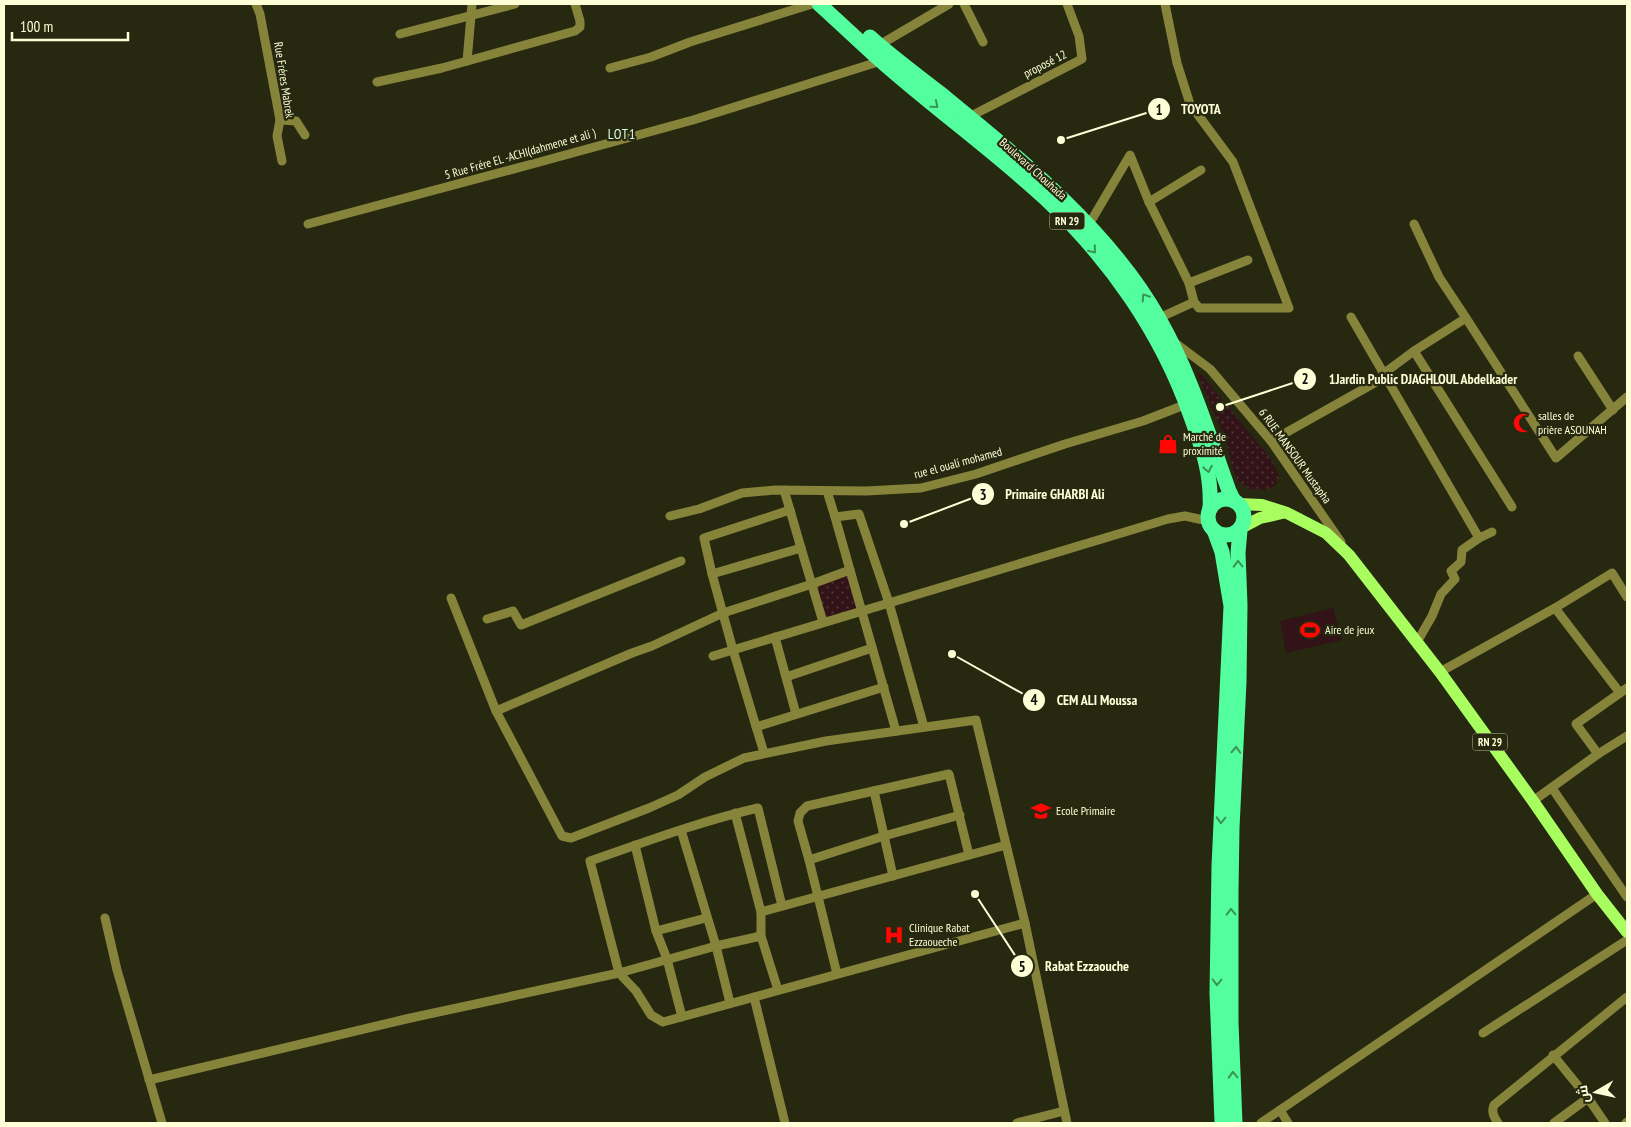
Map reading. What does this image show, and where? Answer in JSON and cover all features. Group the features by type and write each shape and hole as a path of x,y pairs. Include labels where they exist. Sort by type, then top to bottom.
{"highway":[{"name":"Boulevard Chouhada","path":"819,4 877,52 1046,200 1081,235 1121,283 1148,323 1187,404 1205,457 1209,478 1211,520"},
{"name":"RN 29","path":"833,4 877,52 969,117 1024,165 1088,226 1132,277 1159,318 1184,366 1229,491 1237,502"},
{"path":"1235,1123 1231,1022 1231,893 1239,682 1240,605 1238,547 1244,514 1237,502 1223,499 1218,501 1211,520 1224,536 1235,534 1240,529"},
{"name":"RN 29","path":"1211,520 1224,560 1230,606 1219,866 1217,993 1222,1123"}],"main road":[{"path":"1237,502 1262,505 1287,512"},
{"path":"1240,529 1268,515 1287,512"},
{"name":"RN 29","path":"1287,512 1326,533 1349,555 1440,672 1597,894 1627,932"}],"street":[{"name":"Rue Fréres Mabrek","path":"256,4 260,14 280,120 277,136 282,161"},
{"path":"466,61 472,4"},
{"path":"400,34 515,4"},
{"path":"377,82 466,61 575,31 580,28 580,21 575,4"},
{"path":"610,68 651,57 690,42 812,4"},
{"name":"5 Rue Frére EL -ACHI(dahmene et ali )","path":"308,224 536,164 693,120 877,52 949,4"},
{"path":"964,4 983,42"},
{"name":"proposé 12","path":"969,117 1082,59 1079,36 1067,4"},
{"path":"1088,226 1130,155 1149,202 1189,282 1194,302 1199,308 1289,308 1234,162 1190,104 1177,63 1165,4"},
{"path":"280,120 296,121 305,135"},
{"path":"1149,202 1201,170"},
{"path":"1414,224 1439,277 1556,458 1627,397"},
{"path":"1189,282 1248,260"},
{"path":"1159,318 1194,302"},
{"path":"1351,316 1480,538"},
{"path":"1271,441 1385,377 1387,370 1466,318"},
{"name":"6 RUE MANSOUR Mustapha","path":"1170,339 1210,368 1271,441 1349,555"},
{"path":"1414,351 1512,507"},
{"path":"1578,356 1613,410"},
{"name":"rue el ouali mohamed","path":"670,516 699,509 742,493 784,490 866,491 921,488 976,474 1065,444 1144,421 1187,404"},
{"path":"784,490 823,622"},
{"path":"827,490 896,731"},
{"path":"764,753 733,650 704,538 790,510"},
{"path":"835,517 859,514 889,603 924,727"},
{"path":"713,656 1168,519 1184,516 1211,520"},
{"path":"1417,642 1432,616 1441,594 1455,579 1451,571 1461,562 1462,550 1492,532"},
{"path":"712,574 801,548"},
{"path":"487,619 513,611 521,626 681,561"},
{"path":"496,711 652,646 723,613 850,570"},
{"path":"1440,672 1555,608 1612,573 1627,597"},
{"path":"451,598 496,711 562,836 571,838 649,808 678,795 705,777 744,758 804,744 976,720 1025,922 1067,1123"},
{"path":"1555,608 1624,691 1576,724 1598,754"},
{"path":"775,637 796,714"},
{"path":"786,678 872,648"},
{"path":"756,727 884,687"},
{"path":"1533,801 1598,754 1627,736"},
{"path":"838,974 798,822 800,812 807,806 949,774 969,855"},
{"path":"1552,788 1627,897"},
{"path":"874,791 892,876"},
{"path":"782,906 758,808 681,830 590,861 619,972 636,991 651,1015 663,1022 1025,922"},
{"path":"735,814 761,912 761,936 778,990"},
{"path":"809,860 884,836 960,815"},
{"path":"681,830 716,946 730,1003"},
{"path":"635,845 656,931 667,959 682,1017"},
{"path":"761,912 1006,846"},
{"path":"1262,1123 1597,894"},
{"path":"105,918 117,970 162,1123"},
{"path":"656,931 706,918"},
{"path":"149,1080 406,1019 619,972 761,936"},
{"path":"1484,1033 1627,940"},
{"path":"754,997 785,1123"},
{"path":"1498,1123 1493,1115 1492,1109 1494,1105 1553,1055 1627,997"},
{"path":"1553,1055 1588,1098 1605,1123"},
{"path":"1554,1123 1588,1098"},
{"path":"1280,1110 1288,1123"},
{"path":"1017,1123 1064,1111"}],"shaded area":[{"path":"1197,373 1202,375 1270,458 1279,475 1276,485 1265,490 1250,489 1238,481 1226,440"},
{"path":"848,574 858,610 824,620 815,586"},
{"name":"Aire de jeux","path":"1333,608 1342,640 1286,653 1280,621"}],"place":[{"name":"TOYOTA","path":"1061,140"},
{"name":"1Jardin Public DJAGHLOUL Abdelkader","path":"1220,407"},
{"name":"salles de prière ASOUNAH","path":"1523,423"},
{"name":"Marché de proximité","path":"1168,444"},
{"name":"Primaire GHARBI Ali","path":"904,524"},
{"name":"Aire de jeux","path":"1310,630"},
{"name":"CEM ALI Moussa","path":"952,654"},
{"name":"Ecole Primaire","path":"1041,811"},
{"name":"Rabat Ezzaouche","path":"975,894"},
{"name":"Clinique Rabat Ezzaoueche","path":"894,935"}],"district":[{"name":"LOT1","path":"622,134"}]}
